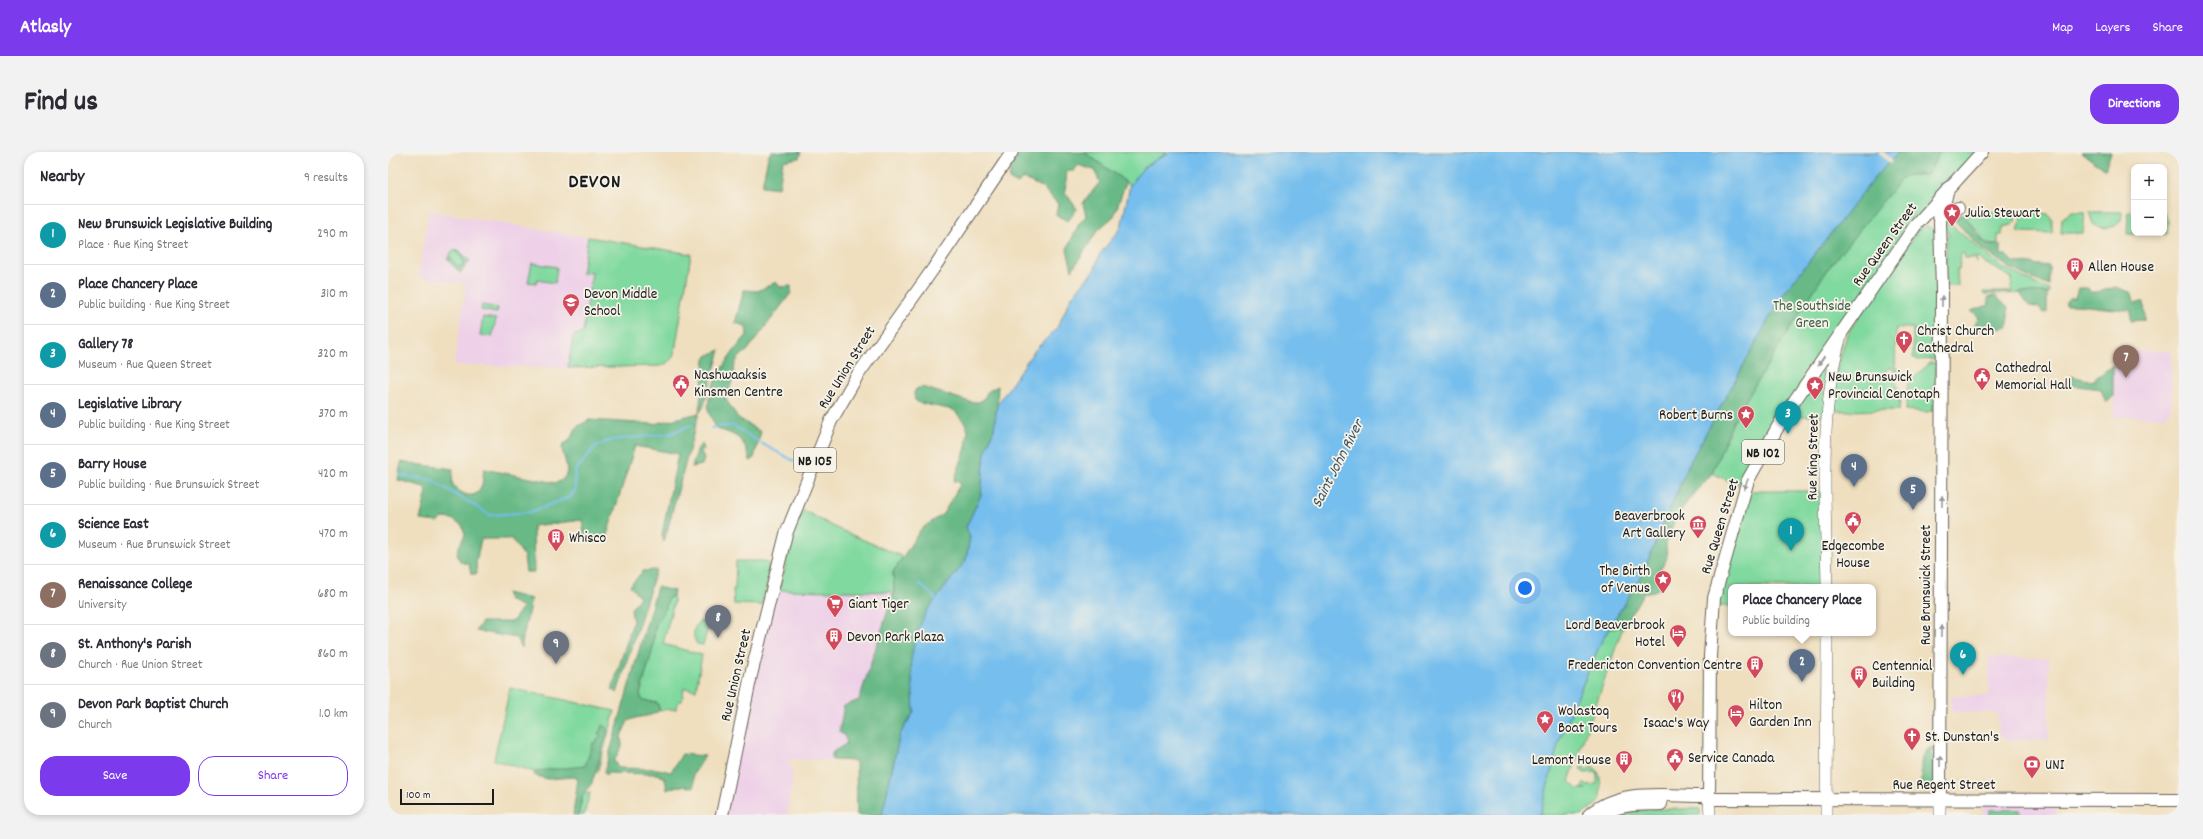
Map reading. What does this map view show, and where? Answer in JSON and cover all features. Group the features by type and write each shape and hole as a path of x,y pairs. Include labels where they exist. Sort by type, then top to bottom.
{"main road":[{"name":"Rue Union Street","path":"722,815 751,674 786,534 831,421 858,376 1012,152"},
{"name":"NB 102","path":"1948,188 1982,152"},
{"name":"Rue Queen Street","path":"1710,815 1710,656 1713,606 1748,480 1784,416 1843,329 1915,226 1948,188"},
{"name":"Rue Brunswick Street","path":"1940,815 1942,240 1940,226 1947,206 1948,188"},
{"path":"1915,226 1947,206 1941,201 1932,205"},
{"name":"Rue King Street","path":"1826,584 1827,416 1834,364 1843,329"},
{"path":"1826,815 1827,636"},
{"path":"1692,796 1702,786 1710,771"},
{"path":"1589,815 1600,806 1621,798 1635,796 1703,796 1709,799"},
{"path":"1602,815 1613,809 1629,805 1702,803 1709,799"},
{"name":"Rue Regent Street","path":"1709,799 2179,800"}],"shaded area":[{"name":"Devon Middle School","path":"429,211 691,254 673,358 667,364 660,366 568,368 454,365 466,284 418,277"},
{"path":"2113,351 2172,351 2171,412 2168,412 2166,417 2114,417"},
{"name":"Devon Park Plaza","path":"772,590 894,592 859,700 856,761 789,759 793,778 787,815 722,815"},
{"path":"1989,657 2049,659 2049,740 2006,740 1998,735 1998,713 1951,712 1951,696 1989,696"},
{"path":"1984,800 2056,800 2056,815 1983,815"}],"green space":[{"path":"771,152 801,152 799,158 783,161 779,188 762,186 768,157"},
{"path":"1021,152 1084,152 1126,182 1114,216 1098,230 1072,270 1067,249 1079,224 1086,216 1083,203 1100,182 1094,170 1078,165 1074,171 1067,171 1065,192 1077,209 1068,221 1056,215 1058,204 1043,188 1023,178 1018,184 1009,179 1011,166"},
{"path":"1084,152 1169,152 1144,167 1130,185"},
{"name":"The Southside Green","path":"1884,152 1982,152 1950,186 1843,329 1827,416 1784,416 1755,454 1741,482 1738,481 1738,485 1712,473 1679,512 1672,526 1660,563 1623,627 1569,781 1577,789 1586,789 1581,788 1584,783 1586,785 1597,784 1597,772 1584,773 1580,768 1584,767 1587,770 1591,766 1595,768 1600,776 1600,801 1582,815 1540,815 1559,741 1601,642 1642,574 1652,553 1875,177 1892,160"},
{"path":"1899,152 1940,152 1927,175 1908,175 1901,179 1826,271 1733,422 1712,473 1686,503 1672,526 1666,544 1667,558 1655,579 1662,587 1652,592 1644,592 1623,627 1609,629 1642,574 1689,464 1781,297 1875,177"},
{"path":"2081,152 2111,152 2105,170"},
{"path":"1972,212 2016,212 2015,222 2012,225 2003,227 2002,235 1998,235 1998,245 1992,245 1983,240 1975,228 1961,214 1955,221 1949,216"},
{"path":"2023,212 2048,214 2052,219 2052,233 2018,232"},
{"path":"2072,212 2085,212 2083,233 2061,233 2062,218"},
{"path":"2089,212 2122,212 2119,222 2112,227 2107,228 2093,224"},
{"path":"2128,212 2131,212 2131,234 2127,234"},
{"path":"1961,214 1969,221 1985,243 1988,245 2001,245 2001,255 2006,255 2013,262 2049,266 2049,286 2011,269 1981,248 1955,221"},
{"path":"1946,221 2003,268 2049,290 2049,293 1985,294 1983,292 2011,292 2012,278 1980,260 1980,258 1976,257 1977,263 1974,258 1965,258 1964,253 1961,254 1959,269 1957,269 1958,286 1946,286 1946,237 1949,236 1944,223"},
{"path":"1927,226 1936,231 1936,359 1917,360 1917,358 1913,358 1913,328 1896,328 1895,369 1900,369 1902,372 1896,373 1890,367 1885,371 1896,382 1900,398 1899,410 1837,411 1833,405 1837,370 1847,334 1920,228"},
{"path":"588,237 691,254 675,351 668,362 660,366 568,368 573,336 583,332 592,273 591,271 582,274"},
{"path":"459,250 470,261 460,273 447,259 449,256 458,267 461,267 465,262 456,251"},
{"path":"452,251 456,251 464,261 461,267 458,267 449,257"},
{"path":"532,263 557,267 555,283 537,280 536,283 528,282"},
{"path":"776,282 780,287 791,286 791,293 747,351 737,361 731,384 725,398 738,418 761,432 754,458 750,461 746,448 740,439 730,433 717,429 708,408 709,397 712,387 722,368 747,335 746,326 735,323 744,290 758,291"},
{"path":"2116,287 2132,293 2134,302 2144,302 2145,320 2131,321 2131,310 2082,305 2065,305 2065,302 2069,298 2075,298 2078,288 2088,288 2090,292 2097,292"},
{"path":"2019,292 2047,293 2047,312 2043,313 2038,307 2029,306"},
{"path":"1996,296 2008,308 2008,327 1993,330 1972,328 1979,317 1971,311 1989,305 1988,297"},
{"path":"482,305 498,308 497,313 481,310"},
{"path":"483,317 496,319 492,337 480,335"},
{"path":"720,350 703,408 699,413 705,360 707,356"},
{"path":"1929,363 1936,363 1937,409 1927,412 1906,410 1908,384"},
{"path":"2113,365 2113,397 2106,403 2101,389 2070,385 2071,376 2092,381"},
{"path":"998,386 994,429 985,453 981,495 966,527 970,537 966,560 926,612 911,660 914,712 900,734 882,815 857,815 856,761 831,759 833,752 847,743 844,735 839,732 844,706 859,700 894,592 893,572 921,529 943,514 961,483 954,481 966,448 968,431 965,423 954,410 919,403 915,400 914,393 916,389 922,387 970,402 979,402 983,400 988,391"},
{"path":"699,413 664,542 662,535 678,454 635,446 606,538 584,536 582,520 533,526 534,572 526,572 524,556 512,539 481,539 476,562 477,574 471,574 469,564 461,562 457,555 458,548 465,534 462,525 452,519 443,518 438,522 420,520 427,491 424,487 398,480 401,462 453,469 452,483 455,487 467,495 476,494 479,491 482,485 484,469 556,483 562,480 567,471 562,445 569,441 577,427 589,420 654,424"},
{"path":"702,444 704,449 701,451 704,459 702,465 692,467 698,448"},
{"path":"1744,491 1826,491 1826,584 1728,584 1728,606 1713,606"},
{"path":"803,510 836,528 903,557 893,572 894,592 779,590 792,539"},
{"path":"736,561 764,561 768,563 770,571 762,605 734,604 733,589 735,589"},
{"path":"656,570 617,693 612,689 633,622 631,609 640,597 630,586 643,571"},
{"path":"657,587 674,591 673,596 668,598 666,608 655,626 653,648 640,694 642,700 657,703 660,710 652,715 628,721 621,736 622,746 614,761 619,768 658,769 671,772 682,754 705,756 693,775 694,787 677,786 667,790 665,778 657,774 610,773 609,771 607,775 604,773"},
{"path":"506,593 531,599 521,648 517,638 476,631 482,622 512,622 523,607 509,600"},
{"path":"673,596 674,601 663,644 702,655 696,690 684,688 682,701 679,701 676,709 660,710 657,703 642,700 640,694 653,648 655,626 666,608 668,598"},
{"path":"699,621 709,624 703,645 697,644 694,638 694,629"},
{"path":"510,688 615,711 597,773 581,771 541,774 494,760"},
{"path":"603,725 608,729 592,783 583,794 578,815 573,815 578,779 573,777 547,779 534,775 536,771 585,766 593,743 601,737 598,734"},
{"path":"1932,747 1936,787 1929,792 1921,792 1921,778 1923,776 1921,774 1922,758 1925,752"},
{"path":"590,793 584,815 578,815 583,794"},
{"path":"1652,809 1700,809 1700,815 1611,815 1618,812"},
{"path":"1990,810 2020,810 2020,815 1990,815"}],"water":[{"name":"Saint John River","path":"1169,152 1899,152 1875,177 1781,297 1689,464 1642,574 1601,642 1583,684 1559,741 1540,815 882,815 900,734 914,712 911,660 916,634 926,612 966,560 970,537 966,527 981,495 985,453 994,429 997,405 1034,351 1057,328 1071,298 1095,269 1099,255 1121,228 1130,185 1144,167"}],"pier":[{"path":"1878,152 1884,152 1893,161 1891,164"}],"waterway":[{"path":"399,475 432,480 490,515 531,512 570,497 575,491 575,471 596,446 612,440 669,434 691,425"},
{"path":"711,428 733,425 757,441 794,461"},
{"path":"919,583 936,599"}],"place":[{"name":"Julia Stewart","path":"1952,227"},
{"name":"Allen House","path":"2075,281"},
{"name":"Devon Middle School","path":"571,317"},
{"name":"Christ Church Cathedral","path":"1904,354"},
{"name":"Renaissance College","path":"2126,378"},
{"name":"Cathedral Memorial Hall","path":"1982,391"},
{"name":"Nashwaaksis Kinsmen Centre","path":"681,398"},
{"name":"New Brunswick Provincial Cenotaph","path":"1815,400"},
{"name":"Robert Burns","path":"1746,429"},
{"name":"Gallery 78","path":"1788,434"},
{"name":"Legislative Library","path":"1854,487"},
{"name":"Barry House","path":"1913,510"},
{"name":"Edgecombe House","path":"1853,535"},
{"name":"Beaverbrook Art Gallery","path":"1698,539"},
{"name":"New Brunswick Legislative Building","path":"1791,551"},
{"name":"Whisco","path":"556,552"},
{"name":"The Birth of Venus","path":"1663,594"},
{"name":"Giant Tiger","path":"835,618"},
{"name":"St. Anthony's Parish","path":"718,638"},
{"name":"Lord Beaverbrook Hotel","path":"1678,648"},
{"name":"Devon Park Plaza","path":"834,651"},
{"name":"Devon Park Baptist Church","path":"556,664"},
{"name":"Science East","path":"1963,675"},
{"name":"Fredericton Convention Centre","path":"1755,679"},
{"name":"Place Chancery Place","path":"1802,682"},
{"name":"Centennial Building","path":"1859,689"},
{"name":"Isaac's Way","path":"1676,712"},
{"name":"Hilton Garden Inn","path":"1736,728"},
{"name":"Wolastoq Boat Tours","path":"1545,734"},
{"name":"St. Dunstan's","path":"1912,751"},
{"name":"Service Canada","path":"1675,772"},
{"name":"Lemont House","path":"1624,774"},
{"name":"UNI","path":"2032,779"}],"district":[{"name":"DEVON","path":"595,180"}]}
